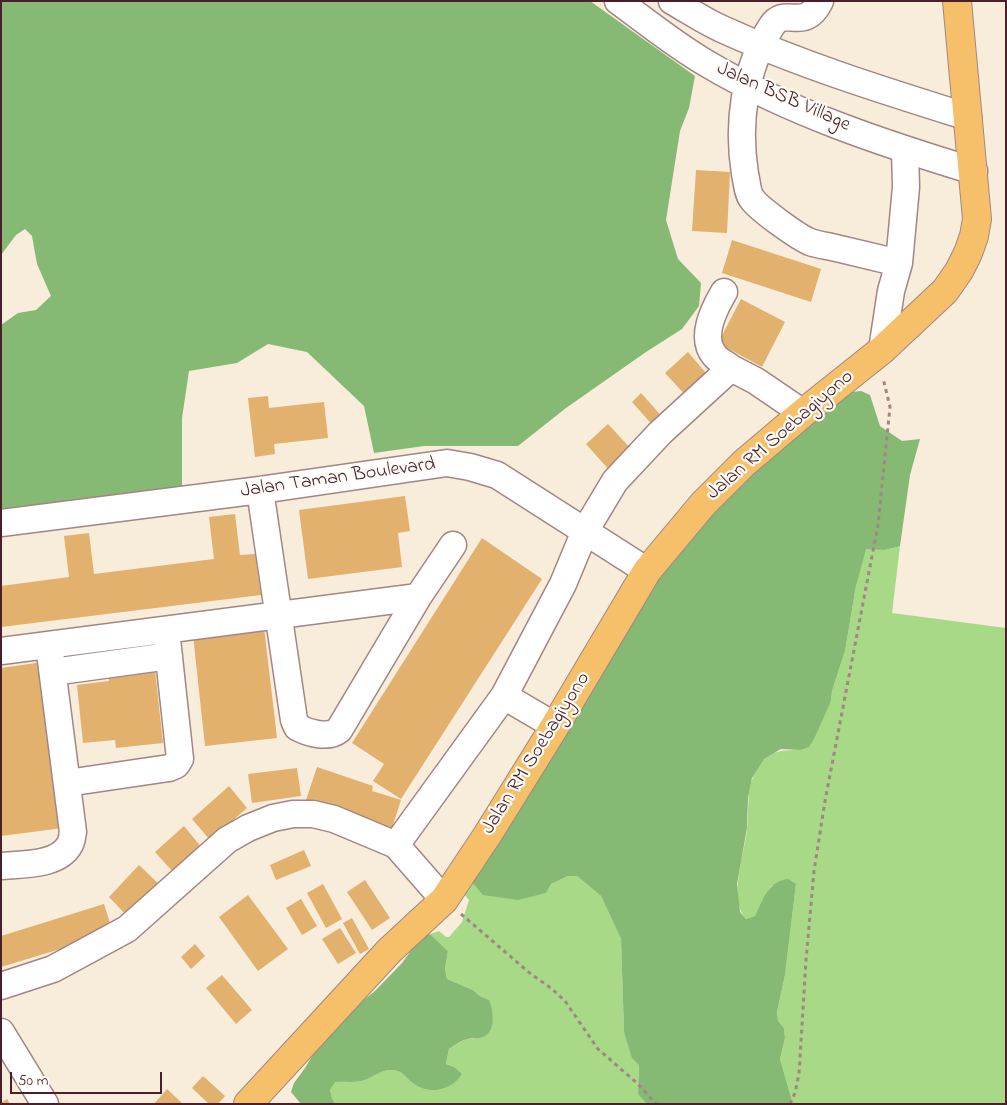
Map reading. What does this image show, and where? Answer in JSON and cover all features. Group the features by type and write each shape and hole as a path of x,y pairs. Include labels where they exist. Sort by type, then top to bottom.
{"main road":[{"name":"Jalan RM Soebagiyono","path":"248,1104 389,951 444,900 488,834 555,726 646,571 703,504 743,464 877,354 945,291 959,271 974,236 977,220 957,1"}],"street":[{"name":"Jalan BSB Village","path":"618,1 704,62 747,86 806,112 905,150 974,171"},
{"path":"672,1 720,28 847,79 968,117"},
{"path":"820,1 816,11 810,16 782,17 777,20 772,24 761,45 747,86 741,128 742,156 751,198 760,209 810,242 899,263"},
{"path":"877,354 899,263 906,187 905,150"},
{"path":"724,292 714,310 709,327 709,344 714,355 731,368 756,381 803,413"},
{"path":"396,845 504,696 563,584 585,531 615,481 660,433 731,368"},
{"name":"Jalan Taman Boulevard","path":"1,523 260,490 447,463 498,474 646,571"},
{"path":"260,490 294,720 297,727 312,732 334,734 339,730 418,597 453,545"},
{"path":"1,651 418,597"},
{"path":"67,783 169,768 176,765 180,759 166,630"},
{"path":"1,866 45,861 57,857 70,844 73,832 49,645"},
{"path":"53,672 169,656"},
{"path":"504,696 555,726"},
{"path":"1,986 52,968 127,929 227,840 248,828 273,818 293,814 313,814 334,818 396,845 444,900"},
{"path":"1,1032 45,1104"}],"path":[{"path":"790,1104 795,1093 799,1074 814,871 825,801 878,525 890,407 877,354"},
{"path":"444,900 532,975 551,988 564,1001 598,1049 638,1084 656,1104"}],"green space":[{"path":"1,1 590,1 695,76 689,108 680,131 666,220 678,259 701,283 699,306 682,329 566,408 518,446 424,446 374,453 364,406 307,352 268,344 237,363 189,371 182,418 182,489 1,512 1,325 18,313 36,310 51,296 37,264 32,236 25,229 16,235 1,255"},
{"path":"861,391 870,395 880,426 902,441 920,439 910,475 900,546 885,550 866,549 856,586 845,651 832,691 831,701 809,747 800,750 781,749 764,759 752,778 748,798 747,828 737,884 740,912 746,919 755,916 767,892 776,883 788,879 796,884 785,975 777,1012 778,1021 784,1028 785,1038 780,1059 793,1104 647,1104 638,1094 639,1065 632,1058 624,1032 621,939 601,896 577,876 568,876 551,884 546,893 518,900 483,895 471,881 670,559 767,454 852,392"},
{"path":"900,546 892,613 1006,628 1006,1104 793,1104 780,1059 785,1038 784,1028 778,1021 777,1012 785,975 796,884 771,886 755,916 746,919 738,900 738,889 747,830 749,791 753,776 763,760 776,752 800,750 831,701 832,691 845,651 856,586 866,548 885,550"},
{"path":"568,876 577,876 601,896 621,939 624,1032 639,1064 638,1093 647,1104 335,1104 330,1090 335,1081 362,1081 388,1070 399,1071 414,1084 433,1090 446,1088 457,1080 461,1074 454,1067 446,1064 449,1049 466,1039 475,1039 489,1000 473,990 447,979 445,969 448,951 430,934 439,931 446,937 449,937 462,922 469,900 463,893 471,881 551,884"},
{"path":"430,934 448,951 445,969 447,979 473,990 489,1000 492,1010 492,1026 487,1034 481,1038 465,1040 449,1049 446,1064 454,1067 462,1074 446,1088 433,1090 420,1087 411,1082 399,1071 388,1070 362,1081 335,1082 330,1090 335,1104 301,1104 291,1092 294,1083 335,1018 360,1003 375,991 402,963 421,937"}],"building":[{"path":"696,170 730,172 727,233 692,231"},
{"path":"732,240 821,269 811,302 722,273"},
{"path":"741,299 785,322 762,367 718,343"},
{"path":"688,352 711,379 689,399 665,373"},
{"path":"641,393 665,420 656,429 632,402"},
{"path":"268,396 269,408 324,402 328,438 274,444 275,454 255,457 248,398"},
{"path":"608,424 632,450 610,471 586,444"},
{"path":"405,496 410,531 398,533 402,567 308,579 299,510"},
{"path":"235,514 240,555 255,554 261,595 1,627 1,586 69,577 64,536 89,533 94,574 214,559 209,517"},
{"path":"482,538 542,579 401,799 373,781 384,764 352,743"},
{"path":"264,627 277,738 205,746 193,635"},
{"path":"43,662 63,828 1,836 1,668"},
{"path":"155,670 163,743 116,748 115,740 83,743 77,685 109,681 108,675"},
{"path":"317,767 373,786 372,791 401,800 391,831 305,803"},
{"path":"297,768 301,796 252,803 248,774"},
{"path":"229,786 247,808 210,840 192,819"},
{"path":"184,826 202,848 174,873 155,852"},
{"path":"304,850 311,866 276,880 270,865"},
{"path":"139,865 162,887 130,919 109,897"},
{"path":"365,880 390,918 372,930 347,892"},
{"path":"323,884 342,919 326,928 307,893"},
{"path":"248,895 288,949 258,971 219,917"},
{"path":"301,899 317,926 302,935 286,908"},
{"path":"104,904 113,933 1,967 1,936"},
{"path":"352,918 369,949 360,954 343,923"},
{"path":"340,928 356,953 338,964 322,939"},
{"path":"195,944 205,956 191,969 181,957"},
{"path":"222,975 252,1010 236,1024 206,988"},
{"path":"203,1076 225,1096 218,1104 209,1104 192,1088"},
{"path":"167,1089 183,1104 154,1104"},
{"path":"7,1099 10,1104 1,1104 1,1103"}]}
